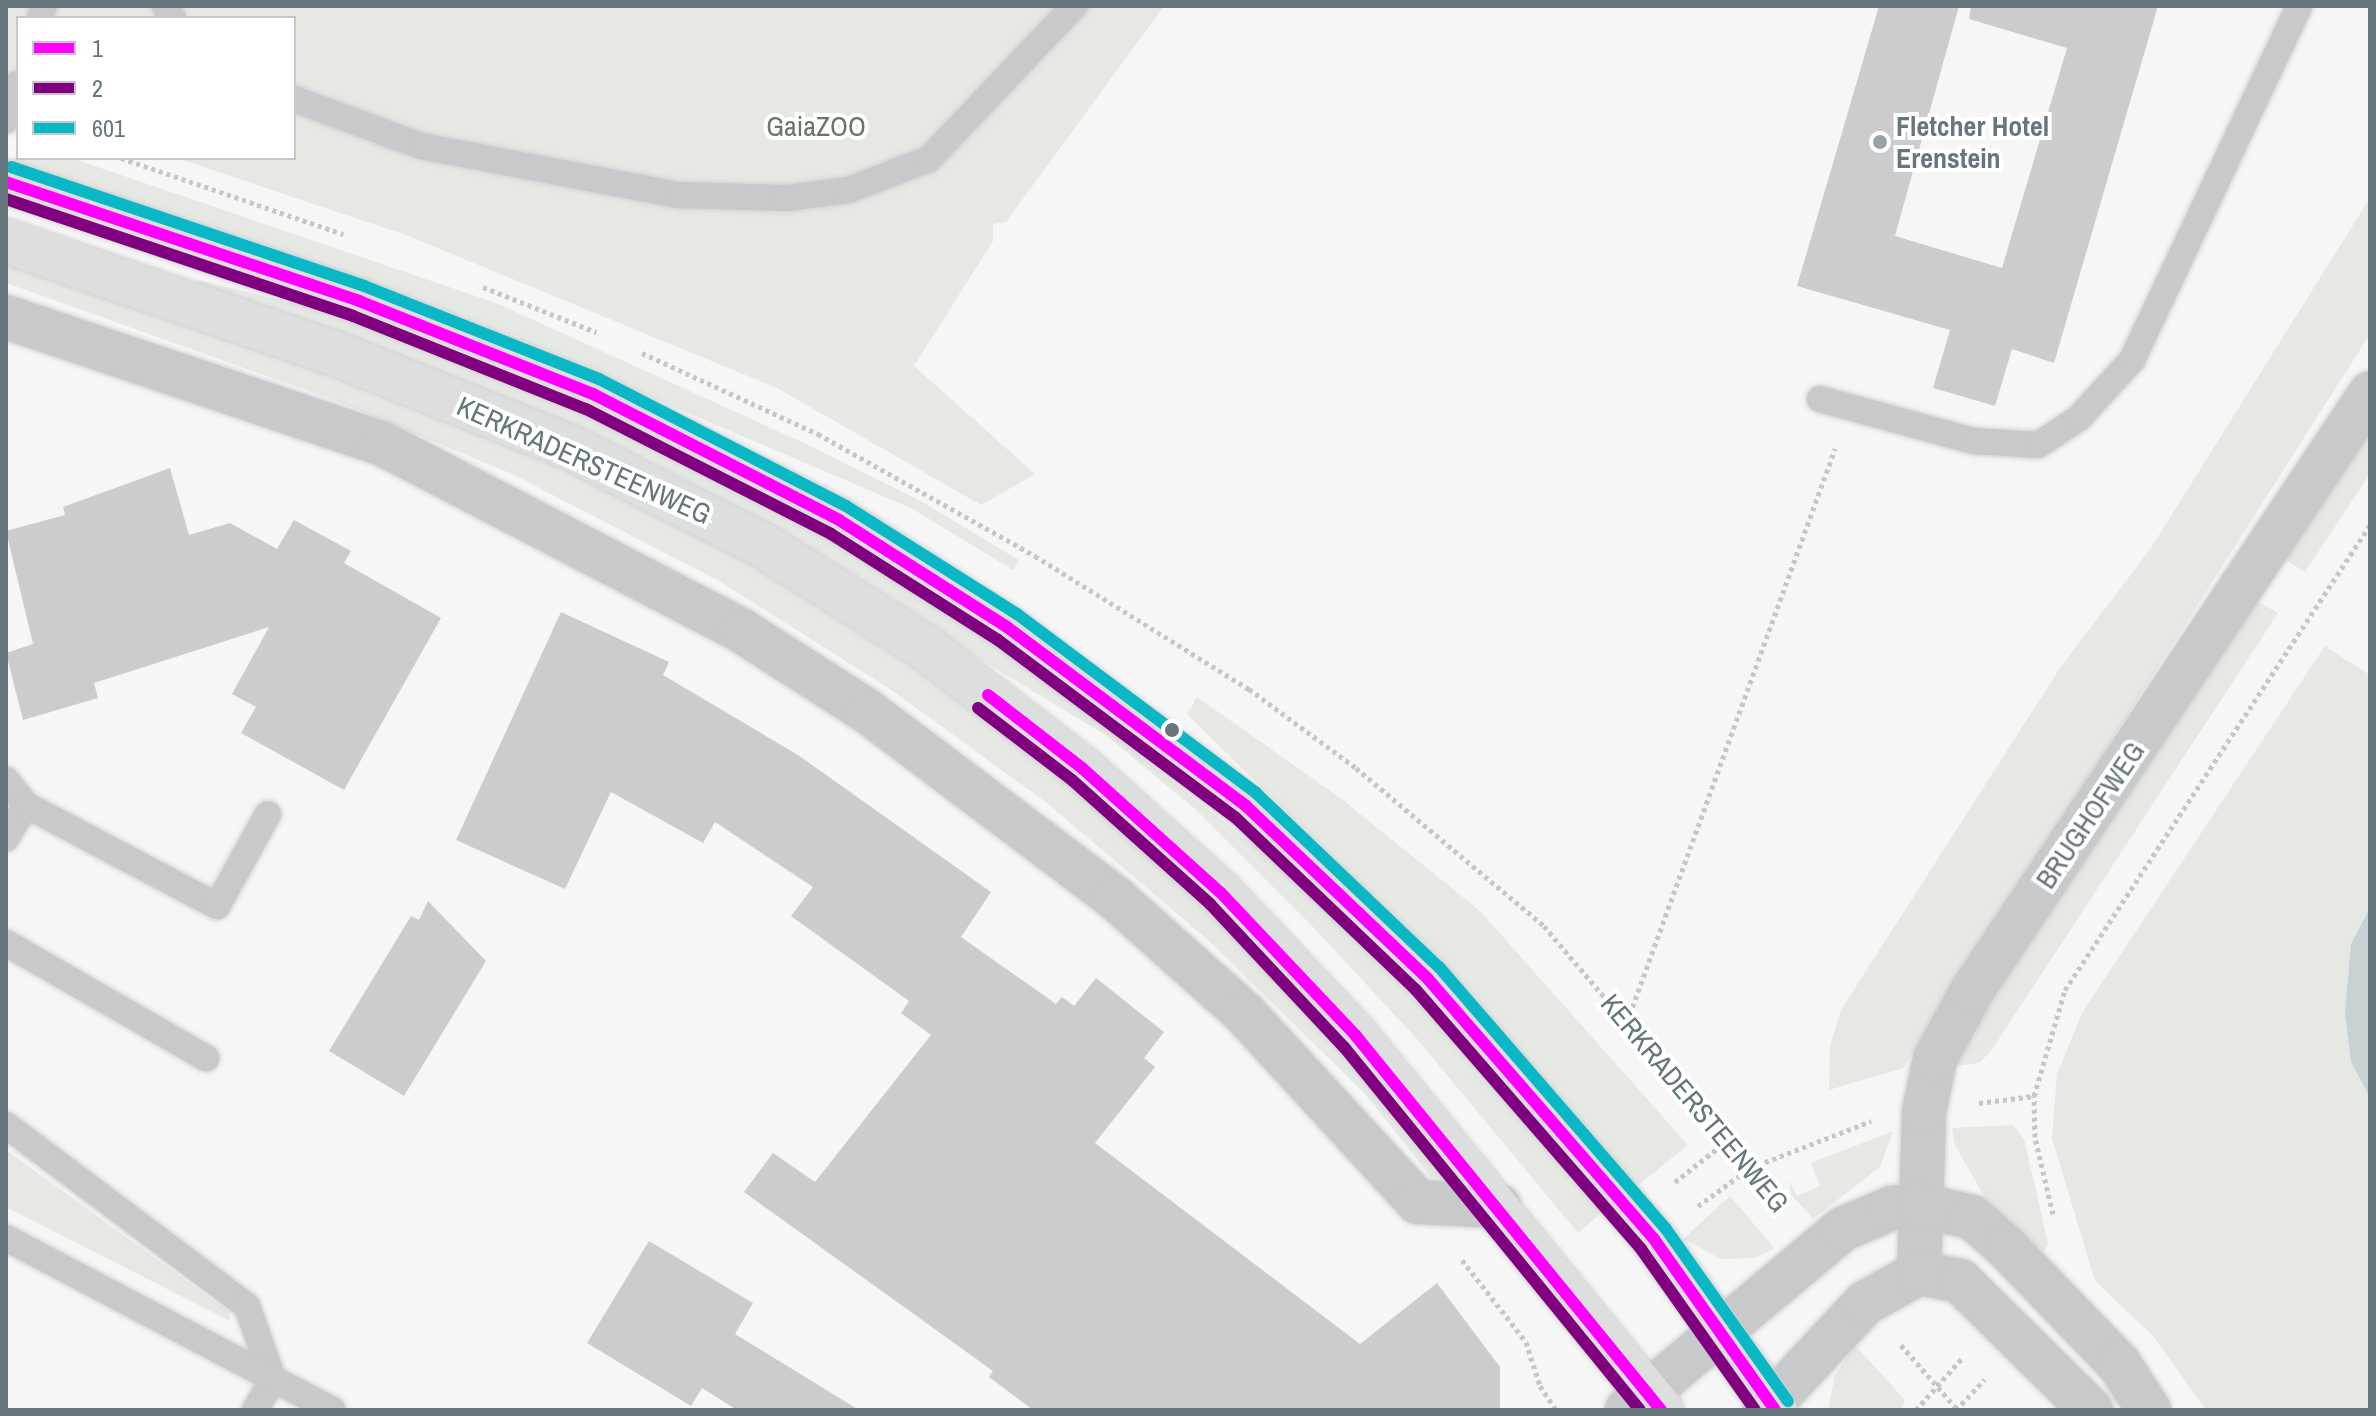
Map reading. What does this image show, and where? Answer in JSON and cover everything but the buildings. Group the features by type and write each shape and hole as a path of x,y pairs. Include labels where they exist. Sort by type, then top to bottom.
{"main road":[{"name":"KERKRADERSTEENWEG","path":"6,182 359,301 593,394 839,520 1007,627 1213,780 1338,888 1547,1110 1720,1331 1770,1408"},
{"name":"KERKRADERSTEENWEG","path":"6,241 334,353 569,447 820,577 1071,759 1221,893 1356,1036 1499,1206 1645,1404"}],"street":[{"path":"6,317 381,443 742,631 867,711 1115,898 1273,1042 1418,1202 1499,1206"},
{"name":"BRUGHOFWEG","path":"1919,1273 1924,1112 1935,1059 1965,1005 2370,394"},
{"path":"1645,1404 1720,1331 1843,1229 1892,1208 1919,1205 1972,1217 2006,1247 2119,1364 2149,1410"},
{"path":"1770,1408 1865,1303 1919,1273 1960,1281 2091,1410"}],"lane":[{"path":"296,100 421,146 679,195 786,198 849,190 929,159 1074,6"},
{"path":"1820,399 1974,441 2038,445 2079,418 2132,360 2299,6"},
{"path":"6,120 16,90"},
{"path":"6,780 26,805 217,906 268,814"},
{"path":"6,838 26,805"},
{"path":"6,943 206,1058"},
{"path":"6,1125 247,1306 273,1379 255,1410"},
{"path":"6,1238 332,1410"}],"path":[{"path":"1627,1023 1850,408"},
{"path":"2054,1220 2035,1137 2034,1096 2065,990 2370,525"},
{"name":"KERKRADERSTEENWEG","path":"1035,556 1249,689 1437,830 1544,926 1819,1249"},
{"path":"1418,1202 1526,1342 1540,1386 1556,1410"},
{"path":"1916,1410 1937,1386 1957,1410"}],"green space":[{"name":"GaiaZOO","path":"6,6 1164,6 1006,222 993,224 993,241 914,366 1035,474 981,505 777,388 406,235 183,160 296,160 296,16 16,16 16,103 6,100"},
{"path":"16,155 16,160 77,160 496,303 804,443 919,500 1019,560 1013,570 911,508 547,353 13,164"},
{"path":"2370,198 2370,334 1903,1068 1829,1090 1830,1046 1841,1010 2060,668 2151,548"},
{"path":"6,259 293,358 550,458 854,617 1138,840 1327,1032 1447,1178 1431,1177 1366,1095 1208,940 1047,803 893,691 719,581 514,475 339,402 6,283"},
{"path":"199,280 381,325 604,415 836,541 1018,660 1346,918 1607,1208 1578,1233 1417,1039 1315,929 1195,809 1107,736 792,545 196,291"},
{"path":"2370,429 2370,474 2305,572 2284,559"},
{"path":"2255,600 2278,613 1991,1051 1979,1063 1957,1066 1970,1036"},
{"path":"2325,646 2370,675 2370,908 2351,944 2351,1062 2370,1098 2370,1410 2206,1410 2154,1337 2095,1281 2052,1138 2057,1074 2083,1011"},
{"path":"1197,697 1339,797 1480,911 1688,1145 1637,1186 1450,972 1187,714"},
{"path":"2013,1125 2024,1139 2048,1243 2044,1252 1986,1200 1955,1145 1952,1128"},
{"path":"1893,1131 1880,1167 1813,1219 1791,1194 1789,1180 1797,1196 1820,1186 1811,1163"},
{"path":"6,1150 229,1312 230,1321 6,1207"},
{"path":"1730,1196 1774,1249 1755,1258 1721,1259 1683,1239"},
{"path":"1855,1345 1905,1400 1902,1410 1828,1410 1835,1375"}],"shaded area":[{"path":"2370,908 2370,1098 2351,1062 2345,1013 2351,944"}],"transit line":[{"name":"601","path":"11,167 364,286 599,379 846,506 1017,614 1256,793 1439,967 1666,1229 1788,1401"},
{"name":"1","path":"6,182 359,301 593,394 839,520 1007,627 1246,806 1428,979 1654,1239 1775,1410"},
{"name":"2","path":"6,199 353,316 586,409 831,534 998,640 1236,818 1416,990 1641,1249 1755,1410"},
{"name":"1","path":"988,695 1082,768 1221,893 1356,1036 1661,1410"},
{"name":"2","path":"978,708 1072,780 1210,904 1344,1047 1640,1410"}],"place":[{"name":"Fletcher Hotel Erenstein","path":"1880,142"}]}
